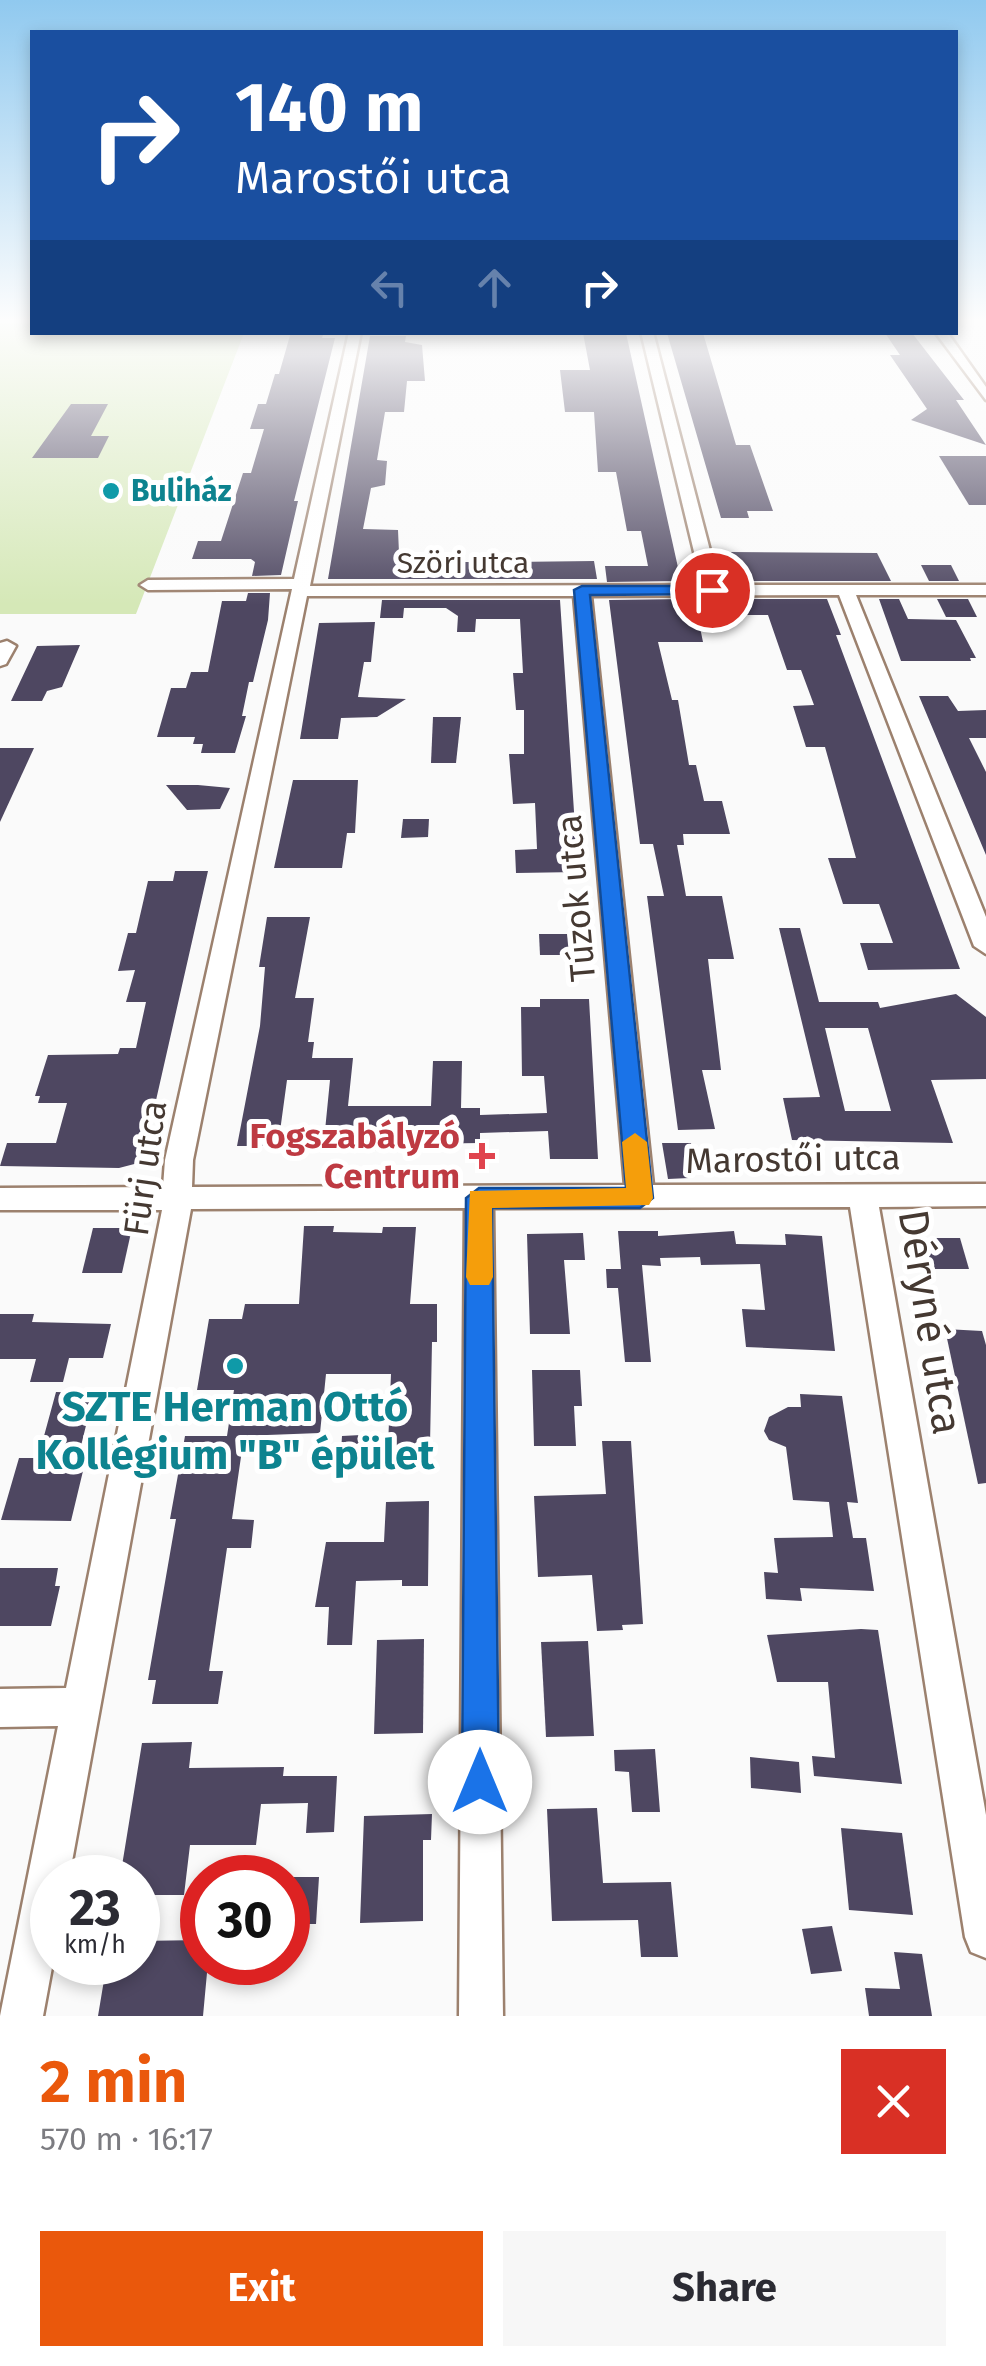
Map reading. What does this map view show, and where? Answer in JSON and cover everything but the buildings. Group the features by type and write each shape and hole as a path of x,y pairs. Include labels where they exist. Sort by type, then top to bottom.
{"street":[{"name":"Fürj utca","path":"21,2016 180,1198 179,1160 337,417"},
{"path":"668,417 712,590"},
{"name":"Szöri utca","path":"148,585 986,590"},
{"name":"Túzok utca","path":"582,590 640,1198"},
{"path":"845,590 986,946"},
{"name":"Marostői utca","path":"0,1199 986,1195"},
{"name":"Déryné utca","path":"863,1196 986,1937"},
{"path":"479,1198 481,2016"},
{"path":"0,1708 80,1708"}],"green space":[{"path":"0,417 212,417 136,614 0,614"}],"slow traffic":[{"path":"479,1277 479,1198 640,1198 635,1142"}],"place":[{"name":"Buliház","path":"111,491"},
{"name":"Fogszabályzó Centrum","path":"482,1156"},
{"name":"SZTE Herman Ottó Kollégium \"B\" épület","path":"235,1366"}],"route":[{"path":"480,1782 479,1198 640,1198 582,590 712,590"}]}
